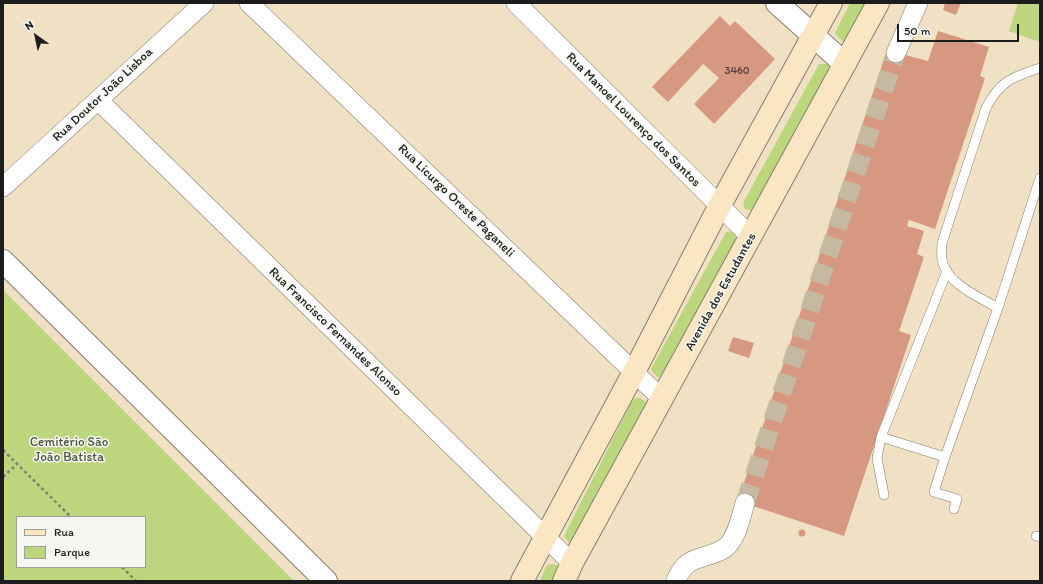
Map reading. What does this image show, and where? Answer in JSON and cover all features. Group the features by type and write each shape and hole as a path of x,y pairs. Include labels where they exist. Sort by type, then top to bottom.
{"main road":[{"path":"522,581 634,372 720,205 831,3"},
{"name":"Avenida dos Estudantes","path":"568,572 878,3"}],"street":[{"name":"Rua Doutor João Lisboa","path":"3,188 204,3"},
{"name":"Rua Licurgo Oreste Paganeli","path":"249,3 662,399"},
{"name":"Rua Manoel Lourenço dos Santos","path":"516,3 751,237"},
{"path":"778,3 845,64"},
{"path":"896,53 907,23 918,3"},
{"name":"Rua Francisco Fernandes Alonso","path":"98,100 545,537 568,572"},
{"path":"3,261 326,581"},
{"path":"676,581 686,564 725,547 734,537 745,503"}],"lane":[{"path":"998,308 959,286 947,271 942,260 942,243 986,108 1001,85 1026,72 1040,68"},
{"path":"954,509 957,499 934,492 998,308 1040,178"},
{"path":"884,495 877,458 881,438 947,271"},
{"path":"881,438 945,457"}],"path":[{"path":"3,450 70,516"},
{"path":"3,477 17,464"},
{"path":"123,568 136,581"}],"green space":[{"path":"850,3 870,3 850,41 843,42 835,33"},
{"path":"1018,3 1040,3 1040,42 1009,31"},
{"path":"819,64 828,64 834,70 753,211 745,209 743,203"},
{"path":"732,231 737,235 739,242 664,376 657,377 651,369 726,232"},
{"name":"Cemitério São João Batista","path":"3,290 294,581 3,581"},
{"path":"640,398 647,403 576,542 570,544 564,536 633,399"},
{"path":"551,564 557,565 560,571 556,581 540,581 546,566"}],"building":[{"path":"945,3 961,3 956,15 943,10"},
{"path":"720,16 730,26 735,21 775,59 714,124 694,104 719,78 703,64 668,102 652,87"},
{"path":"938,31 989,47 980,76 985,78 935,229 909,220 907,226 924,231 917,254 924,257 899,331 911,335 844,536 738,501 887,50 928,61"},
{"path":"733,337 754,343 749,358 728,351"},
{"path":"802,529 805,530 805,536 802,537 799,536 798,533 799,530"}],"tunnel":[{"path":"745,503 896,53"}]}
